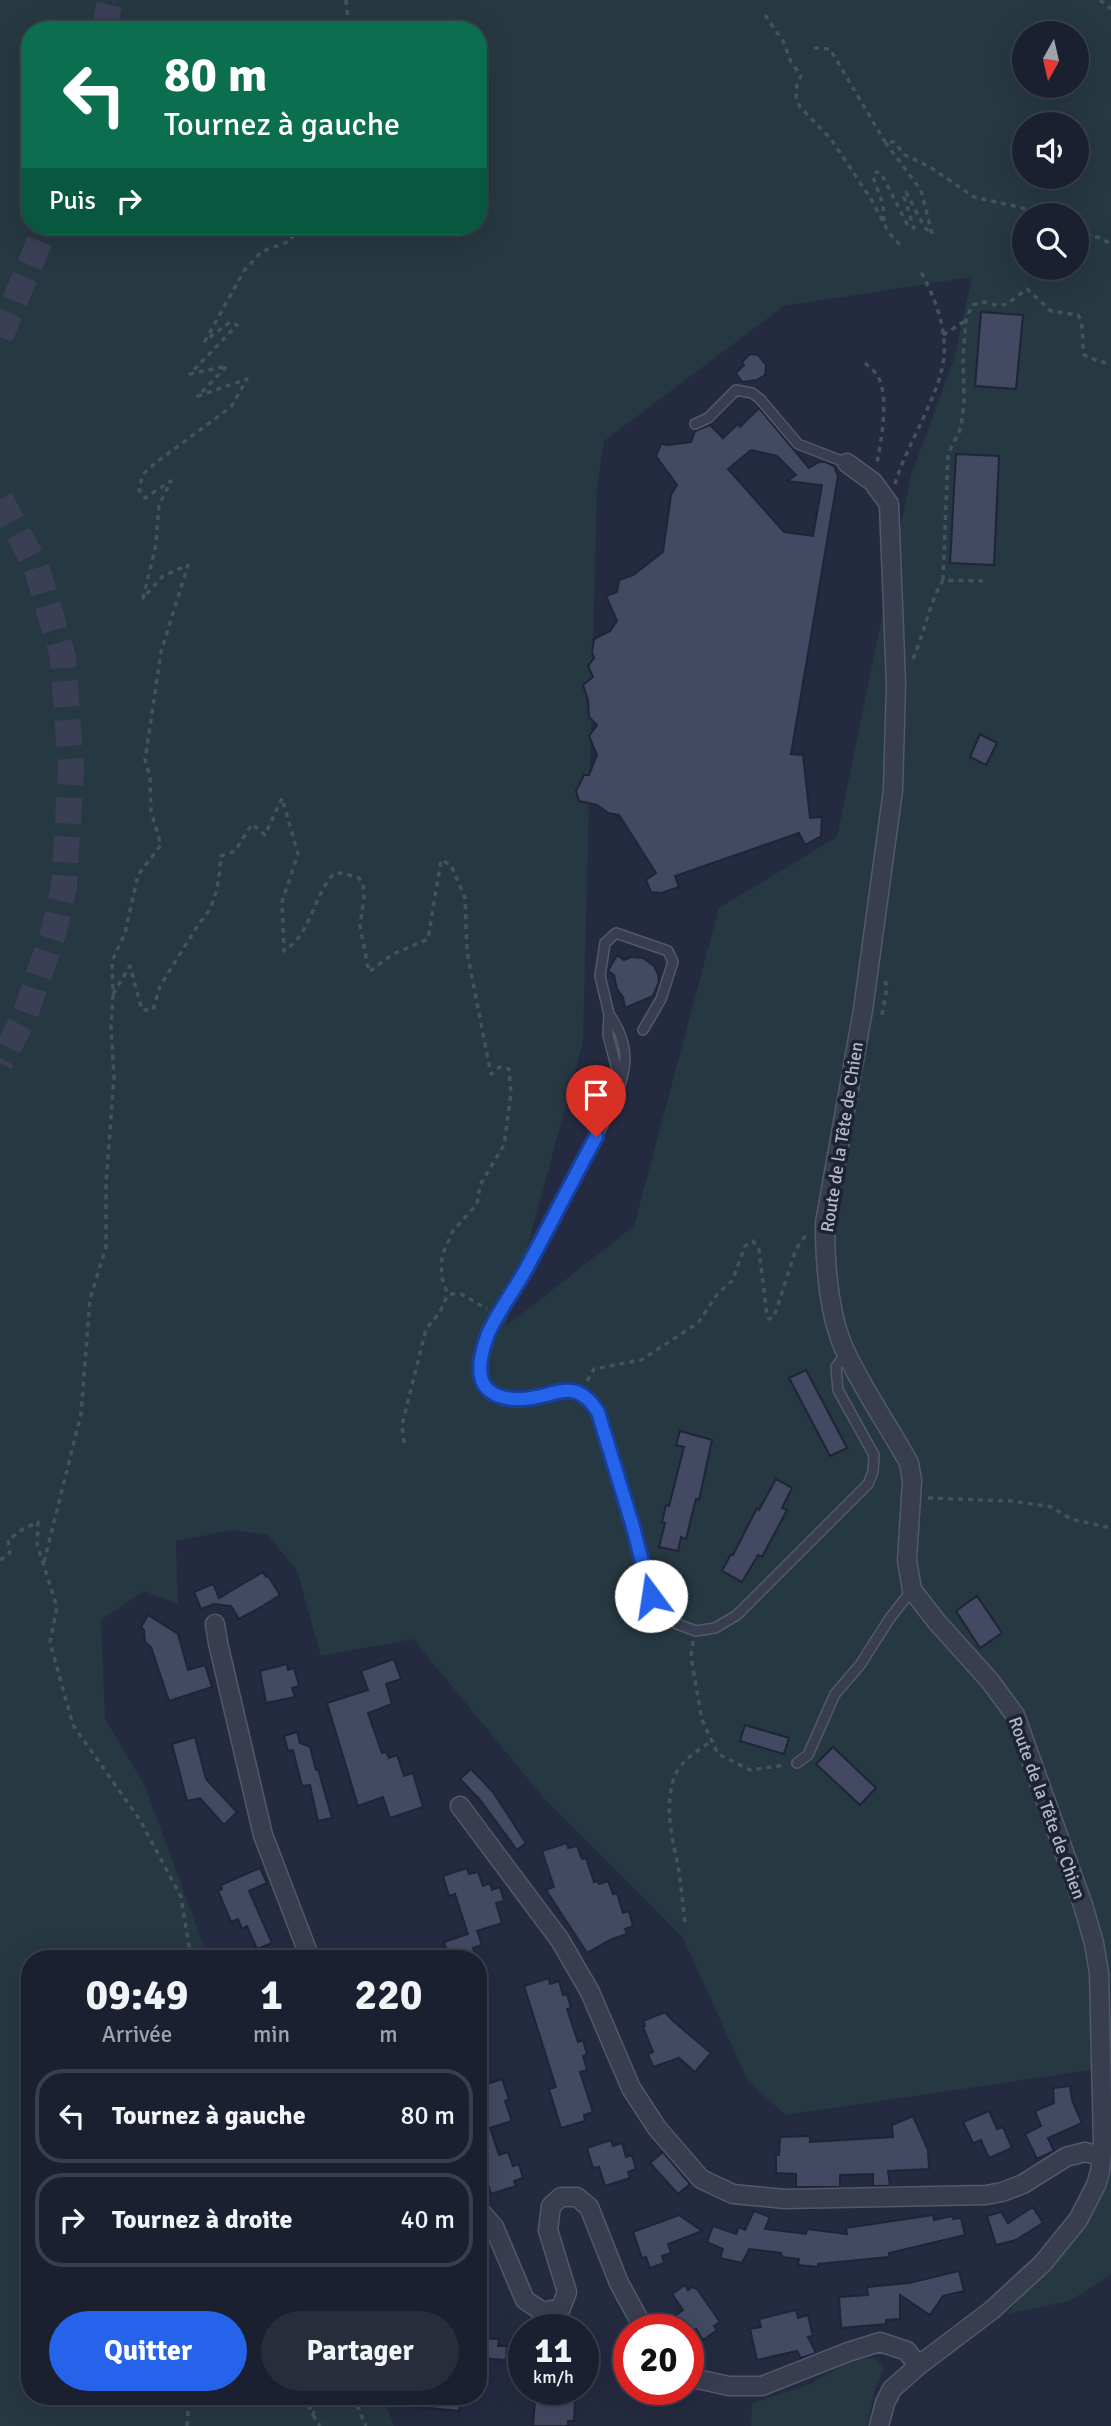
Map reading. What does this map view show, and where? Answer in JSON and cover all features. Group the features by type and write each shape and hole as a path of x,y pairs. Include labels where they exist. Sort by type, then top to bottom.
{"street":[{"path":"847,463 873,482 889,504"},
{"name":"Route de la Tête de Chien","path":"879,2426 892,2389 992,2310 1043,2263 1078,2220 1100,2172 1103,2136 1099,1973 1083,1905 1015,1715 990,1681 912,1590 907,1560 912,1481 909,1463 846,1354 831,1297 825,1256 825,1223 863,1010 893,790 896,684 889,504"},
{"path":"215,1624 264,1835 307,1950"},
{"path":"460,1806 560,1940 590,1992 631,2088 657,2128 701,2179 733,2194 785,2199 986,2195 1023,2184 1066,2157 1085,2151 1101,2156"},
{"path":"487,2219 494,2227 525,2300 543,2312 561,2308 567,2292 548,2230 551,2206 561,2197 577,2197 589,2207 619,2283 636,2314"},
{"path":"704,2381 729,2386 762,2386 880,2342 907,2351 918,2366"}],"lane":[{"path":"695,424 708,418 736,390 752,393 761,399 798,444 847,463"},
{"path":"643,1030 660,999 673,962 668,951 616,933 605,943 600,976 609,1014 619,1029 625,1057 621,1083 538,1246 495,1319 480,1364 482,1381 490,1392 504,1398 522,1400 558,1392 580,1392 590,1399 598,1412 651,1596 677,1624 696,1631 715,1628 737,1615 867,1484 873,1472 874,1455 838,1390 836,1367 846,1354"},
{"path":"797,1763 808,1755 835,1694 860,1665 890,1618 912,1590"}],"path":[{"path":"346,0 348,21"},
{"path":"1100,0 1111,9"},
{"path":"765,15 783,41 791,62 801,76 796,97 800,107 831,139 889,233 901,246"},
{"path":"814,48 830,49 885,142 921,190 932,234 925,228 906,192 904,197 914,228 907,224 881,173 876,172 873,177 883,204 884,221"},
{"path":"885,142 894,142 905,155 930,167 974,197 1012,206"},
{"path":"44,1562 81,1414 90,1299 106,1247 106,1183 114,1077 111,1027 112,961 125,933 138,875 161,845 151,811 150,776 145,760 161,652 188,565 163,576 143,598 156,545 159,505 171,481 145,498 139,490 143,474 231,407 247,379 198,396 227,366 190,374 237,325 230,322 205,341 244,271 261,252 290,241 294,235"},
{"path":"1089,235 1111,244"},
{"path":"889,504 899,468 936,386 944,358 943,335 936,300 921,272"},
{"path":"896,684 908,669 922,638 937,589 943,580 948,454 961,428 965,321 972,305 1007,304 1027,289 1051,311 1078,315 1083,323 1081,340 1084,355 1100,362 1111,363"},
{"path":"943,335 965,321"},
{"path":"865,363 877,375 883,391 882,437 873,482"},
{"path":"943,580 983,581"},
{"path":"113,994 130,966 142,1010 153,1010 160,986 207,915 218,884 221,856 235,851 252,824 265,835 282,798 299,854 282,902 284,951 293,945 311,919 321,893 333,874 342,873 359,878 363,884 359,926 369,972 393,954 428,939 441,860 452,865 465,898 467,952 491,1074 500,1067 509,1069 511,1093 504,1145 480,1185 477,1204 453,1231 443,1253 443,1283 449,1294"},
{"path":"580,1392 594,1370 642,1360 698,1323 718,1293 733,1281 745,1247 753,1241 759,1250 766,1316 769,1319 774,1317 796,1249 811,1228 825,1223"},
{"path":"449,1294 461,1294 485,1306 495,1319"},
{"path":"404,1443 402,1425 426,1329 440,1312 449,1294"},
{"path":"911,1497 1012,1501 1052,1507 1071,1519 1111,1528"},
{"path":"0,1560 10,1553 8,1540 38,1522 37,1544 57,1607 50,1642 73,1725 140,1820 175,1886 180,1897 190,1950"},
{"path":"696,1631 691,1657 702,1720 718,1754 750,1770 797,1763"},
{"path":"685,1922 671,1837 670,1807 674,1776 691,1753 712,1741"},
{"path":"187,2426 188,2405"},
{"path":"308,2405 320,2426"},
{"path":"313,2415 316,2405"},
{"path":"357,2405 366,2426"}],"shaded area":[{"path":"0,0 1111,0 1111,2067 785,2115 748,2081 683,1938 542,1796 413,1639 321,1656 297,1571 268,1535 233,1530 176,1541 178,1604 144,1591 101,1620 105,1719 145,1786 205,1950 21,1950 21,2405 386,2405 394,2426 0,2426","holes":["972,277 954,359 911,475 837,837 719,908 634,1226 506,1326 583,1042 597,489 604,441 784,306"]},
{"path":"1111,2174 1111,2275 1069,2301 1006,2314 1073,2241 1100,2199"},
{"path":"875,2358 884,2369 875,2389 867,2426 751,2426 752,2403 810,2384 855,2359"}],"building":[{"path":"981,312 1023,315 1016,389 975,386"},
{"path":"750,354 758,355 766,365 765,375 757,380 742,382 736,373"},
{"path":"759,408 809,468 819,462 826,462 834,466 838,476 791,754 803,755 810,818 822,817 821,836 805,845 799,833 675,876 679,887 661,893 651,892 646,880 656,873 619,815 608,813 597,805 579,801 576,791 584,775 589,775 597,755 589,736 597,725 589,717 588,700 583,685 593,677 588,666 594,658 594,639 610,631 617,621 606,596 617,592 619,580 633,575 663,552 671,495 677,485 656,456 661,444 691,442 695,431 710,425 723,438 738,424 740,427","holes":["751,450 777,456 796,475 787,481 822,485 813,536 784,532 728,469"]},
{"path":"956,454 999,456 994,565 950,563"},
{"path":"980,734 997,743 986,765 970,757"},
{"path":"617,955 624,960 631,957 643,958 654,966 659,982 653,996 625,1008 614,975 608,971"},
{"path":"806,1370 847,1448 830,1456 789,1378"},
{"path":"680,1431 712,1440 699,1500 696,1499 686,1539 681,1537 678,1551 659,1547 666,1505 669,1506 684,1447 676,1445"},
{"path":"776,1479 792,1488 782,1508 787,1510 762,1557 758,1555 742,1582 722,1571"},
{"path":"263,1572 280,1595 261,1607 239,1619 231,1606 214,1604 201,1609 194,1592 213,1584 219,1598"},
{"path":"977,1596 1002,1633 980,1648 956,1611"},
{"path":"148,1615 178,1634 188,1670 205,1665 212,1687 169,1701 151,1647 145,1642 144,1630 141,1627"},
{"path":"394,1659 401,1679 386,1684 392,1704 368,1713 382,1753 386,1752 389,1758 397,1755 404,1776 413,1773 423,1807 390,1818 383,1797 358,1806 327,1703 368,1690 361,1671"},
{"path":"287,1664 288,1670 294,1668 299,1686 292,1688 295,1697 266,1703 260,1671"},
{"path":"745,1725 789,1738 784,1754 740,1741"},
{"path":"297,1732 300,1743 310,1747 332,1818 318,1821 310,1785 302,1786 293,1750 288,1751 284,1736"},
{"path":"195,1737 206,1779 237,1812 224,1825 200,1798 187,1801 172,1744"},
{"path":"833,1747 876,1788 860,1805 816,1764"},
{"path":"471,1769 493,1792 526,1843 517,1850 480,1800 460,1779"},
{"path":"567,1843 568,1848 577,1846 582,1859 586,1858 594,1882 598,1881 599,1884 608,1881 613,1894 617,1893 623,1913 629,1911 633,1926 625,1929 627,1934 587,1953 546,1890 554,1887 542,1851"},
{"path":"260,1868 267,1883 249,1891 272,1943 257,1949 247,1926 242,1929 238,1919 231,1922 218,1891 222,1889 221,1885"},
{"path":"467,1868 469,1874 478,1872 483,1886 490,1883 492,1890 500,1887 504,1901 496,1903 502,1923 477,1931 482,1945 474,1950 446,1950 444,1942 468,1934 455,1894 449,1896 443,1876"},
{"path":"549,1978 550,1984 559,1981 563,1995 567,1994 571,2008 567,2009 578,2042 583,2040 587,2054 583,2056 587,2070 580,2072 593,2112 584,2115 585,2121 561,2128 549,2089 556,2087 524,1986"},
{"path":"665,2012 711,2053 695,2072 679,2058 653,2067 648,2054 653,2052 643,2021"},
{"path":"502,2079 509,2099 505,2101 512,2121 490,2128 499,2155 508,2152 513,2166 519,2164 523,2178 514,2181 516,2186 491,2194 487,2181 487,2084"},
{"path":"1070,2086 1072,2100 1082,2123 1048,2138 1054,2151 1037,2159 1025,2134 1041,2126 1035,2111 1054,2103 1053,2088"},
{"path":"989,2111 997,2129 1003,2127 1012,2148 989,2158 981,2140 973,2143 963,2122"},
{"path":"913,2116 928,2150 929,2169 888,2171 890,2186 873,2186 873,2174 840,2175 840,2187 796,2187 796,2174 776,2173 780,2137 810,2136 810,2142 893,2137 892,2125"},
{"path":"611,2140 613,2146 622,2143 626,2157 632,2155 636,2169 628,2172 630,2178 605,2186 599,2167 593,2168 587,2148"},
{"path":"663,2152 690,2184 678,2194 650,2163"},
{"path":"1033,2207 1043,2223 1016,2240 996,2245 987,2216 1001,2212 1008,2223"},
{"path":"754,2211 770,2217 765,2229 806,2234 807,2229 847,2234 846,2228 933,2215 934,2220 952,2216 953,2219 961,2218 965,2235 889,2253 889,2257 818,2264 818,2267 798,2265 799,2259 782,2257 781,2253 749,2249 742,2263 720,2258 723,2249 707,2242 713,2226 736,2234 739,2227 745,2230"},
{"path":"679,2215 702,2231 668,2244 671,2253 662,2256 664,2263 650,2268 646,2257 642,2258 633,2232"},
{"path":"959,2271 964,2291 943,2296 930,2315 900,2295 900,2319 886,2320 886,2324 841,2328 839,2297 868,2295 867,2287 909,2283"},
{"path":"685,2285 688,2290 692,2287 697,2289 720,2322 714,2326 717,2330 704,2339 704,2314 678,2314 683,2310 672,2294"},
{"path":"796,2310 798,2318 808,2315 813,2336 808,2337 816,2353 801,2358 797,2351 757,2360 750,2329 761,2327 759,2319"},
{"path":"487,2338 499,2339 498,2346 507,2346 506,2360 487,2359"},
{"path":"409,2405 460,2405 459,2411"},
{"path":"535,2405 575,2405 574,2421 568,2421 568,2426 533,2426"}],"tunnel":[{"path":"106,21 110,0"},
{"path":"0,337 42,235"},
{"path":"0,499 36,566 63,657 71,770 64,886 54,931 24,1018 0,1063"}],"route":[{"path":"596,1137 515,1288 495,1319 480,1364 482,1381 490,1392 504,1398 522,1400 558,1392 580,1392 590,1399 598,1412 651,1596"}]}
